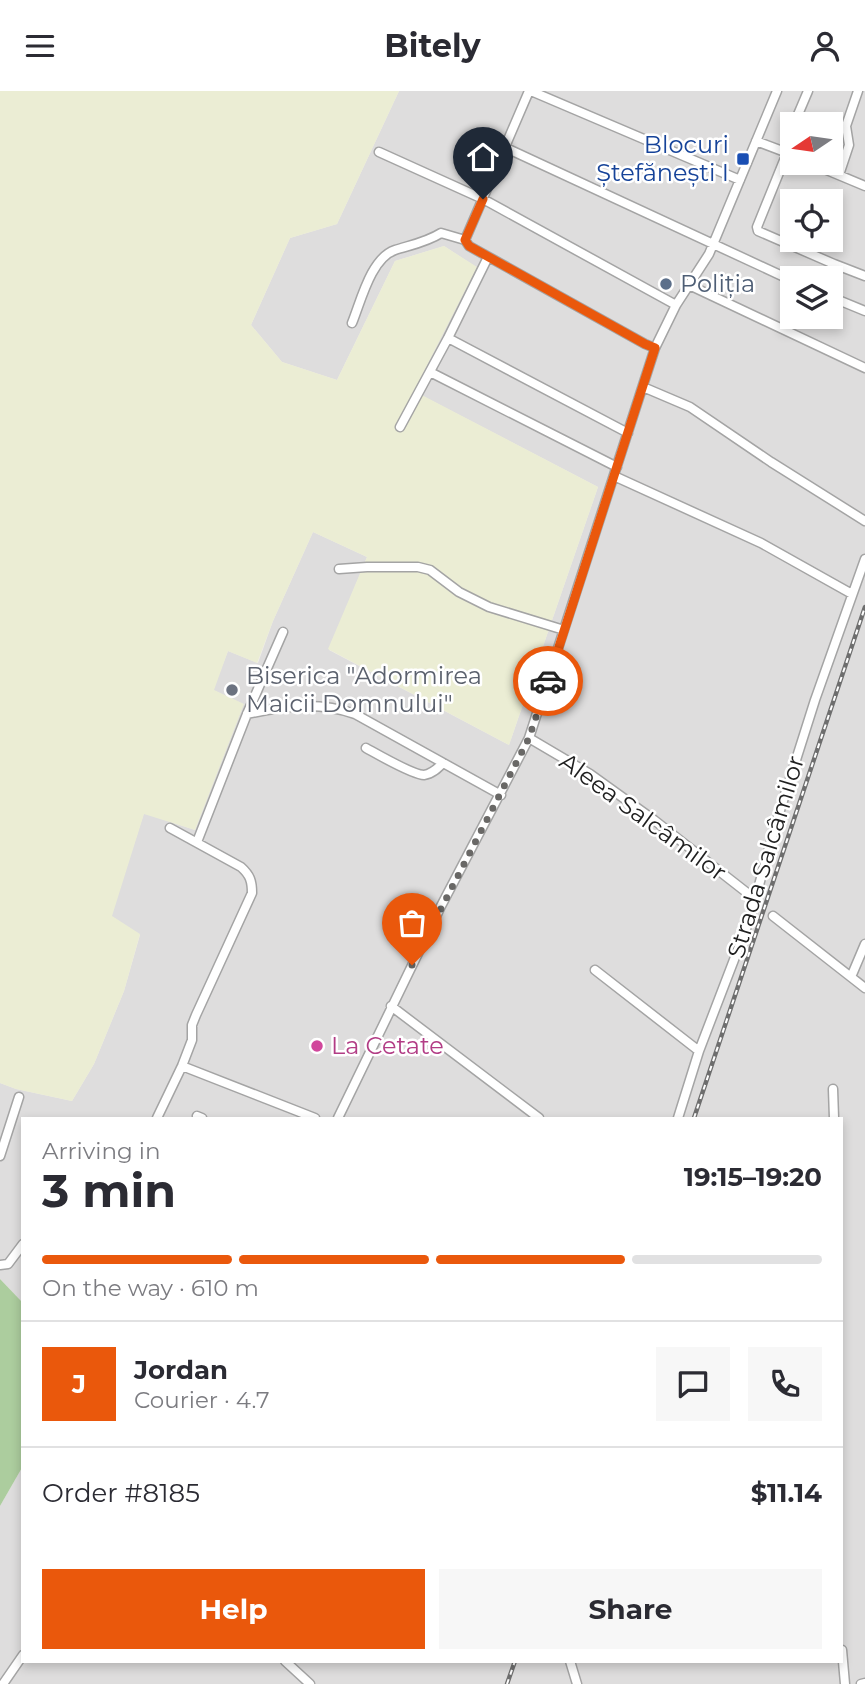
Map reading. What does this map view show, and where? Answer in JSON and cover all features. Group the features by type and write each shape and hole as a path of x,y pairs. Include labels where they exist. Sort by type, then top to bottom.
{"street":[{"path":"465,240 530,91 740,180"},
{"path":"338,1117 440,908 529,738 655,348 676,305 709,254 777,91"},
{"path":"799,112 808,91"},
{"path":"844,160 849,145 846,126 858,91"},
{"path":"756,141 780,150"},
{"path":"504,147 780,275"},
{"path":"379,152 483,199 676,305"},
{"path":"781,175 757,227 758,231 865,276"},
{"path":"839,175 865,186"},
{"path":"352,323 378,261 392,251 433,239 441,233 465,240 469,246 488,257 655,348"},
{"path":"400,427 488,257"},
{"path":"689,285 865,368"},
{"path":"843,302 865,311"},
{"path":"448,338 628,433"},
{"path":"430,372 616,471 761,543 852,594"},
{"path":"643,387 699,412 771,462 865,521"},
{"name":"Strada Salcâmilor","path":"678,1117 699,1051 750,918 776,823 816,697 865,559"},
{"path":"339,569 367,566 430,571 459,592 489,607 564,630"},
{"path":"197,842 247,714 283,632"},
{"path":"247,714 286,706 338,708 355,714 501,795"},
{"name":"Aleea Salcâmilor","path":"529,738 590,774 755,899"},
{"path":"366,748 423,775 433,772 443,763"},
{"path":"157,1117 192,1041 192,1025 252,893 249,874 242,867 170,828"},
{"path":"773,916 865,988"},
{"path":"851,977 865,944"},
{"path":"595,969 699,1051"},
{"path":"391,1006 539,1117"},
{"path":"182,1066 312,1117"},
{"path":"833,1089 834,1117"},
{"path":"0,1156 19,1097"},
{"path":"0,1265 8,1264 21,1247"},
{"path":"3,1684 21,1658"},
{"path":"843,1661 845,1684"},
{"path":"287,1663 310,1684"},
{"path":"571,1663 577,1684"}],"shaded area":[{"path":"399,91 865,91 865,1684 0,1684 0,1506 21,1469 21,1663 843,1663 843,1117 21,1117 21,1301 0,1279 0,1083 72,1101 94,1064 124,991 140,935 111,916 144,813 195,830 243,704 213,690 228,651 258,663 273,621 313,532 367,557 329,650 509,745 598,487 413,391 476,267 444,246 395,261 337,380 282,362 251,325 290,238 337,224"}],"green space":[{"path":"0,91 399,91 337,224 290,238 251,325 282,362 337,380 395,261 444,246 477,267 414,391 598,487 509,745 328,649 367,557 313,532 257,663 228,651 214,690 244,704 195,830 144,814 112,916 140,934 124,991 94,1064 72,1101 0,1083"},
{"path":"0,1279 21,1301 21,1469 0,1506"}],"railway":[{"path":"694,1117 865,607"},
{"path":"507,1684 514,1663"}],"way so far":[{"path":"412,965 529,738 548,681"}],"place":[{"name":"Blocuri Ștefănești I","path":"743,159"},
{"name":"Poliția","path":"666,284"},
{"name":"Biserica \"Adormirea Maicii Domnului\"","path":"232,690"},
{"name":"La Cetate","path":"317,1046"}],"route":[{"path":"483,199 465,240 469,246 655,348 548,681"}]}
